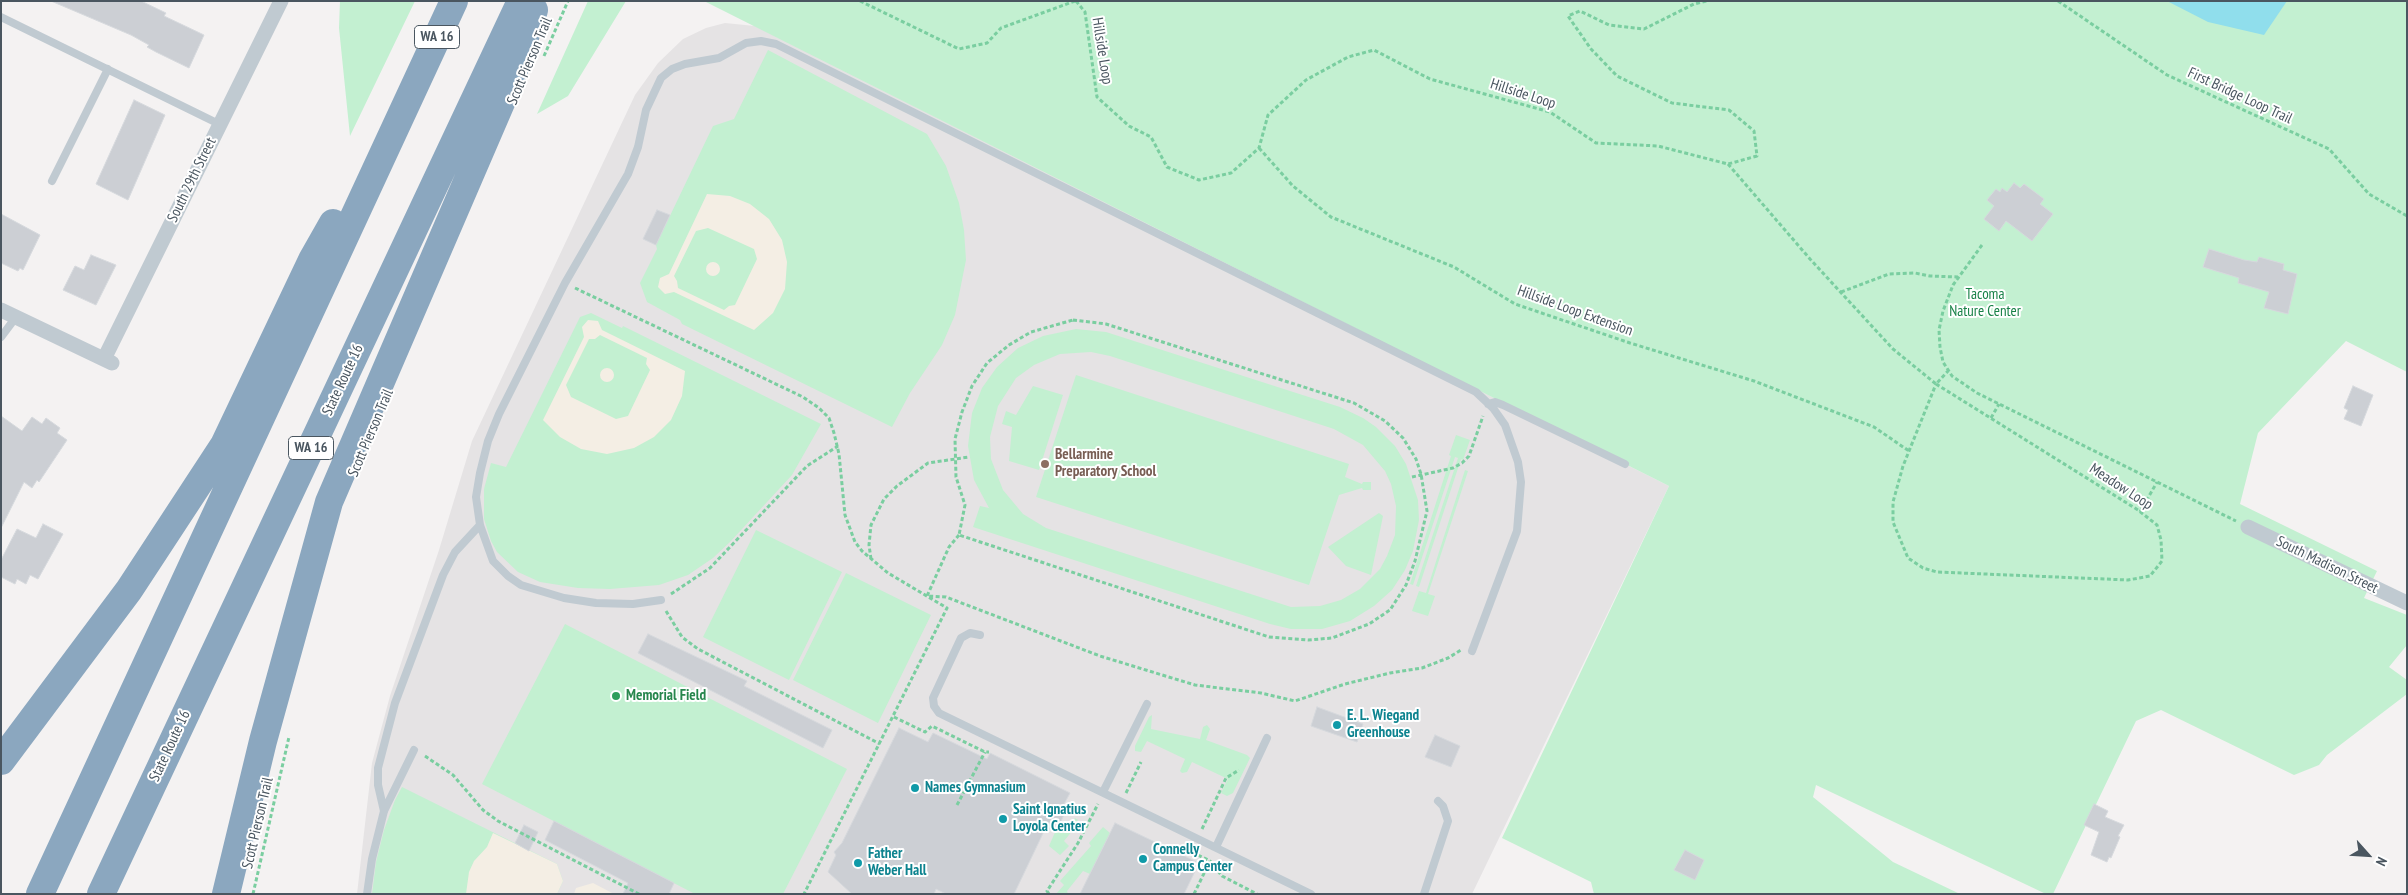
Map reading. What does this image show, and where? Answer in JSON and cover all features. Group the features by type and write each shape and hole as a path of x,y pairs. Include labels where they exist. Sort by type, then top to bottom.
{"highway":[{"name":"WA 16","path":"40,894 454,1"},
{"name":"State Route 16","path":"101,894 521,1"},
{"path":"226,894 263,740 329,502 510,82 537,1"},
{"path":"1,761 129,590 224,445 312,260 421,72"}],"street":[{"name":"South 29th Street","path":"16,317 109,361 219,124 281,1"},
{"path":"1,310 16,317"},
{"name":"South Madison Street","path":"2248,527 2407,603"}],"lane":[{"path":"1,17 219,124"},
{"path":"660,600 633,604 596,603 564,598 521,585 493,562 480,525 476,497 488,441 499,414 565,283 628,174 638,147 646,110 661,78 672,69 685,64 718,58 746,43 761,41 776,44 1476,392 1505,425 1513,442 1520,475 1520,504 1517,531 1492,593 1472,651"},
{"path":"52,181 108,69"},
{"path":"1,337 16,317"},
{"path":"1488,404 1494,402 1503,405 1625,464"},
{"path":"384,811 378,785 378,768 398,695 442,575 455,552 480,525"},
{"path":"980,635 970,633 962,638 933,698 936,710 1311,894"},
{"path":"1103,792 1146,704"},
{"path":"1216,847 1267,738"},
{"path":"367,894 372,859 384,811 414,750"},
{"path":"1424,894 1448,821 1443,806 1438,801"}],"path":[{"name":"Scott Pierson Trail","path":"543,57 568,1"},
{"path":"860,1 959,49 987,43 1001,28 1076,1"},
{"name":"Hillside Loop","path":"1076,1 1085,12 1097,97 1128,126 1151,137 1167,167 1199,180 1231,174 1259,148 1268,114 1306,80 1348,57 1374,50 1430,79 1550,112 1596,143 1658,146 1728,164 1757,156 1754,132 1729,110 1672,103 1617,76 1591,49 1568,16 1580,11 1608,26 1644,29 1694,4 1707,1"},
{"name":"First Bridge Loop Trail","path":"2058,1 2168,75 2329,149 2369,194 2407,216"},
{"name":"Hillside Loop Extension","path":"1259,148 1293,186 1331,217 1454,267 1516,304 1630,343 1763,385 1874,427 1909,451"},
{"path":"1728,164 1893,349 1936,384 1948,371"},
{"path":"1982,245 1958,278 1946,301 1939,330 1941,356 1948,371 1965,386 1999,404 2248,527"},
{"path":"1841,292 1889,274 1915,273 1958,278"},
{"path":"565,283 803,397 819,408 829,418 838,446 849,529 855,542 888,573 947,608 804,894"},
{"path":"927,596 949,547 958,535 965,505 956,477 955,439 962,412 972,386 987,363 1009,344 1031,332 1073,320 1106,324 1354,403 1385,421 1403,438 1416,459 1422,474 1427,511 1425,527 1406,585 1390,610 1369,624 1332,638 1308,640 1269,638 958,535"},
{"name":"Meadow Loop","path":"1936,384 2140,512 2157,525 2162,540 2162,561 2150,576 2128,580 1937,572 1923,568 1908,558 1892,522 1893,502 1909,451 1936,384"},
{"path":"1412,477 1453,468 1462,463 1469,456 1488,404"},
{"path":"1992,418 1999,404"},
{"path":"838,446 807,466 710,568 660,600 682,637 698,649 880,744"},
{"path":"872,560 869,545 870,526 884,500 912,473 928,463 969,457"},
{"path":"2140,512 2157,482"},
{"path":"927,596 946,597 1100,656 1171,679 1218,689 1261,693 1295,701 1345,684 1390,673 1422,668 1448,658 1476,641"},
{"path":"894,717 925,732 932,726 985,752 993,751"},
{"name":"Scott Pierson Trail","path":"253,894 290,734"},
{"path":"414,750 439,764 452,775 483,810 498,821 638,894"},
{"path":"958,805 985,752"},
{"path":"1122,802 1141,762"},
{"path":"1198,838 1226,778"},
{"path":"1049,894 1047,891 1078,843 1103,792"},
{"path":"1090,801 1103,808"},
{"path":"1194,894 1216,847"},
{"path":"1192,851 1210,861 1222,876 1257,894"}],"shaded area":[{"name":"Bellarmine Preparatory School","path":"725,23 755,26 1669,486 1472,894 357,894 372,763 390,696 439,550 472,441 635,95 658,63 683,39 706,28"}],"green space":[{"path":"340,1 415,1 350,136 339,28"},
{"path":"588,1 626,1 568,96 537,114"},
{"name":"Tacoma Nature Center","path":"704,1 2407,1 2407,372 2346,341 2258,433 2240,504 2377,571 2364,598 2407,615 2407,645 2389,667 2407,680 2407,694 2327,755 2319,765 2294,775 2161,710 2136,721 2053,894 2046,894 1816,785 1813,797 1893,862 1960,894 1594,894 1591,882 1502,838 1669,486"},
{"path":"768,50 927,134 946,166 959,203 964,230 966,260 955,315 942,345 910,393 892,427 682,324 680,320 647,302 640,283 657,249 656,245 713,126 734,119"},
{"path":"591,313 622,328 623,326 821,424 792,475 730,542 713,558 688,575 659,585 610,589 578,588 540,582 518,572 497,552 491,541 484,519 484,489 491,463 506,467 580,317"},
{"path":"1076,329 1106,332 1340,407 1363,418 1376,427 1395,446 1406,464 1418,500 1419,520 1413,551 1405,570 1392,590 1374,606 1350,621 1322,629 1291,629 1270,624 973,527 980,506 989,508 974,480 968,446 972,413 982,388 997,367 1018,348 1043,336","holes":["1091,352 1110,356 1334,429 1363,445 1385,471 1391,484 1396,506 1395,535 1380,569 1360,589 1341,600 1320,606 1291,607 1046,528 1023,514 1003,490 991,459 990,437 998,406 1016,378 1034,365 1060,354"]},
{"path":"1076,375 1349,464 1345,477 1362,484 1363,482 1371,482 1371,490 1363,490 1362,488 1339,495 1309,585 1036,497"},
{"path":"1033,386 1063,395 1039,470 1009,461 1012,427 1002,424 1006,411 1016,415"},
{"path":"1456,435 1470,440 1463,460 1461,459 1419,587 1416,586 1458,458 1455,457 1413,585 1410,584"},
{"path":"1465,470 1468,471 1428,594 1435,596 1428,616 1412,611 1419,591 1426,593"},
{"path":"1379,513 1383,516 1371,575 1346,566 1328,547"},
{"path":"756,530 842,572 789,680 703,637"},
{"path":"846,573 931,615 878,723 793,680"},
{"name":"Memorial Field","path":"565,624 847,769 783,894 695,894 482,784"},
{"path":"1152,715 1151,729 1200,739 1203,727 1207,725 1210,729 1206,740 1247,755 1250,758 1233,793 1227,796 1221,793 1228,779 1192,762 1187,772 1182,773 1180,771 1185,759 1147,741 1141,752 1135,751 1135,746 1149,717"},
{"path":"402,787 557,864 563,881 557,894 372,894 376,862 384,830"},
{"path":"1075,818 1078,820 1064,841 1069,846 1060,855 1049,846 1056,830 1062,833"},
{"path":"1103,827 1110,833 1090,874 1083,871 1067,891 1068,894 1056,894 1064,885 1060,881 1091,846 1089,843"}],"sand":[{"path":"707,194 730,196 750,204 769,219 782,240 787,262 785,289 773,313 754,330 674,292 665,294 658,287 660,278 669,274","holes":["708,228 754,249 757,259 735,305 729,306 724,310 678,288 674,276 696,231"]},
{"path":"710,262 716,262 720,269 716,276 710,276 706,272 706,266"},
{"path":"588,320 598,321 602,330 685,371 682,396 671,420 654,437 634,448 607,454 581,449 560,437 543,420 584,337 582,327","holes":["600,335 647,358 646,364 650,370 628,416 616,419 571,397 566,385 589,339 595,339"]},
{"path":"604,368 610,368 614,375 610,382 604,382 600,378 600,372"},
{"path":"493,833 557,864 563,881 557,894 466,894 469,872 474,861 487,847"},
{"path":"593,883 614,894 574,894 576,888"}],"water":[{"path":"2167,1 2287,1 2264,35 2208,22"}],"building":[{"path":"51,1 141,1 166,13 164,16 204,35 189,68 147,47 149,45 131,35"},
{"path":"134,100 165,115 128,200 96,184"},
{"path":"2014,183 2020,188 2024,184 2044,199 2040,204 2053,214 2032,241 2006,221 1999,231 1984,219 1994,206 1987,200 1996,189 2000,192 2002,188 2007,192"},
{"path":"657,210 670,215 656,245 643,239"},
{"path":"1,214 40,235 23,270 20,268 18,271 1,263"},
{"path":"2209,249 2244,260 2257,262 2259,257 2284,264 2283,270 2297,274 2288,314 2264,308 2269,292 2238,283 2239,278 2203,267"},
{"path":"91,255 116,265 96,305 63,290 75,266 84,270"},
{"path":"2353,386 2373,395 2361,426 2344,419 2348,410 2344,408"},
{"path":"1,416 22,431 32,417 42,424 46,418 60,428 57,433 67,440 39,482 37,480 32,488 24,482 1,528"},
{"path":"43,524 63,534 38,579 30,575 26,584 17,579 15,584 1,577 1,560 17,529 36,538"},
{"path":"648,634 747,681 744,686 832,730 823,748 638,653"},
{"name":"E. L. Wiegand Greenhouse","path":"1317,707 1363,724 1357,742 1311,726"},
{"path":"899,728 928,742 933,733 987,759 990,753 1070,793 1064,804 1068,806 1056,832 1046,827 1014,894 946,894 936,889 934,894 852,894 828,872 836,855 834,852 842,843"},
{"path":"1435,735 1460,746 1451,767 1425,757"},
{"path":"2094,804 2108,811 2105,817 2124,825 2118,836 2120,837 2111,858 2109,857 2107,862 2091,855 2099,832 2084,825"},
{"path":"554,821 674,883 669,894 623,894 628,883 545,840"},
{"name":"Connelly Campus Center","path":"1115,823 1199,863 1184,894 1080,894"},
{"path":"524,825 538,832 529,851 515,843"},
{"path":"1685,850 1704,860 1695,880 1674,870"}],"place":[{"name":"Bellarmine Preparatory School","path":"1045,464"},
{"name":"Memorial Field","path":"616,696"},
{"name":"E. L. Wiegand Greenhouse","path":"1337,725"},
{"name":"Names Gymnasium","path":"915,788"},
{"name":"Saint Ignatius Loyola Center","path":"1003,819"},
{"name":"Connelly Campus Center","path":"1143,859"},
{"name":"Father Weber Hall","path":"858,863"}]}
